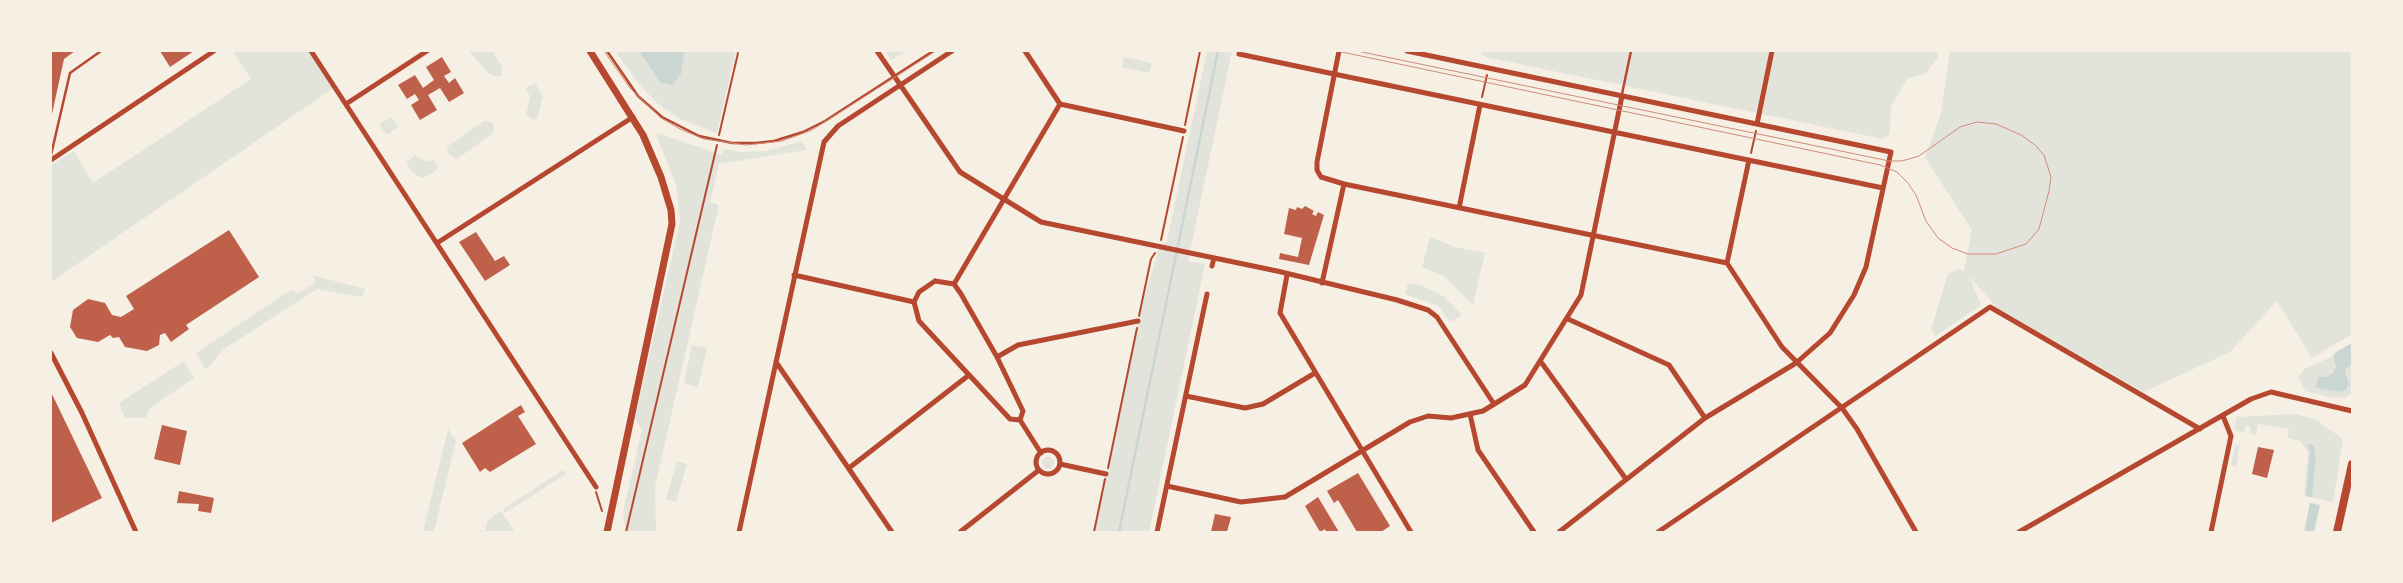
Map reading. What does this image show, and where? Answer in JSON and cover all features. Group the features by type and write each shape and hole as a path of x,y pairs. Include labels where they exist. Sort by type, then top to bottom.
{"main road":[{"path":"2337,532 2352,464"}],"street":[{"path":"51,160 214,51"},
{"path":"311,51 596,487"},
{"path":"346,104 427,51"},
{"path":"590,51 633,117 660,176 671,210 672,224 607,532"},
{"path":"877,51 960,172 1003,200 1047,224 1214,258 1397,300 1428,310 1437,317 1494,404"},
{"path":"739,532 824,142 838,126 952,51"},
{"path":"1025,51 1060,104 1184,131"},
{"path":"1240,51 1239,54 1883,188"},
{"path":"1340,51 1334,74 1317,170 1321,177 1329,181 1726,263 1782,347 1842,408 1857,429 1916,532"},
{"path":"1407,51 1891,152 1866,267 1854,295 1830,333 1796,363 1705,418 1559,532"},
{"path":"1757,124 1772,51"},
{"path":"1167,486 1241,502 1285,497 1419,418 1451,418 1483,411 1525,385 1581,295 1622,96"},
{"path":"954,284 1060,104"},
{"path":"1459,208 1480,105"},
{"path":"438,243 633,117"},
{"path":"1726,263 1749,160"},
{"path":"1322,283 1344,184"},
{"path":"1212,266 1214,258"},
{"path":"794,275 914,302"},
{"path":"1287,275 1280,313 1412,532"},
{"path":"954,284 935,281 919,292 914,302 919,321 1010,419 1020,420"},
{"path":"954,284 997,356 1023,411 1020,420"},
{"path":"1158,532 1207,294"},
{"path":"1658,532 1990,307 2200,429"},
{"path":"1568,318 1669,365 1705,418"},
{"path":"997,356 1018,344 1138,321"},
{"path":"51,353 82,413 136,532"},
{"path":"776,362 892,532"},
{"path":"1541,362 1626,479"},
{"path":"1186,396 1245,408 1263,404 1315,373"},
{"path":"850,468 969,375"},
{"path":"2019,532 2251,399 2271,392 2352,411"},
{"path":"1470,414 1478,450 1534,532"},
{"path":"2211,532 2231,436 2223,416"},
{"path":"1020,420 1041,453"},
{"path":"1048,451 1055,453 1059,457 1060,464 1052,473 1045,473 1039,470 1037,459 1041,453 1048,451"},
{"path":"1060,464 1106,474"},
{"path":"960,532 1039,470"}],"lane":[{"path":"51,155 70,73 102,51"},
{"path":"607,51 638,96 662,117 699,136 718,141 756,143 774,141 803,132 825,121 932,51"},
{"path":"1622,96 1632,51"}],"path":[{"path":"1094,532 1151,259 1159,247 1200,51"},
{"path":"626,532 738,53"},
{"path":"1480,105 1488,68"},
{"path":"1749,160 1757,124"},
{"path":"596,487 596,496 602,511"}],"shaded area":[{"path":"233,51 311,51 335,87 51,282 51,165 74,151 93,183 251,79"},
{"path":"468,51 492,51 502,66 502,75 496,77 489,73"},
{"path":"615,51 736,51 717,133 680,119 658,104 639,84"},
{"path":"639,51 682,51 684,54 681,74 672,85 661,83"},
{"path":"885,51 906,51 891,60"},
{"path":"1207,51 1232,51 1188,261 1205,264 1149,532 1094,532 1138,321 1159,247 1167,241"},
{"path":"1938,51 1938,57 1926,74 1908,78 1891,106 1890,134 1883,139 1485,57 1480,52"},
{"path":"1950,51 2352,51 2352,334 2312,358 2277,301 2230,352 2144,392 1997,308 1969,276 1981,305 1936,336 1931,329 1948,274 1960,269 1966,272 1964,270 1972,230 1925,158 1941,113"},
{"path":"1124,57 1152,63 1149,73 1122,67"},
{"path":"535,83 543,96 537,119 533,120 526,114 530,97 526,88"},
{"path":"391,117 398,127 387,135 379,125"},
{"path":"484,121 492,122 494,126 493,133 457,159 451,156 447,151 448,146"},
{"path":"658,133 722,155 724,149 742,152 767,151 802,141 806,150 719,164 710,202 719,205 655,487 656,532 626,532 623,512 642,430 635,419 680,221 676,185 656,134"},
{"path":"415,155 423,161 434,160 438,168 430,175 421,178 412,172 406,162"},
{"path":"1430,237 1455,247 1485,253 1473,305 1445,277 1422,267"},
{"path":"312,275 365,289 362,297 317,289 224,349 206,370 196,353 291,290 298,293 316,282"},
{"path":"1408,283 1421,285 1443,296 1462,315 1450,322 1438,306 1405,294"},
{"path":"2352,343 2352,364 2345,370 2349,384 2346,390 2341,392 2316,388 2318,377 2326,377 2333,373 2336,367 2333,356 2336,352"},
{"path":"692,345 707,348 698,387 684,384"},
{"path":"2333,356 2336,367 2333,373 2326,377 2349,384 2345,370 2352,364 2352,394 2344,398 2305,391 2298,377 2304,369"},
{"path":"184,361 194,378 150,408 146,418 125,418 119,403"},
{"path":"2295,414 2315,419 2343,439 2333,502 2304,496 2308,452 2300,441 2287,438 2289,429 2258,424 2256,435 2250,434 2250,426 2246,426 2244,433 2235,430 2236,417"},
{"path":"448,429 456,440 434,532 423,532"},
{"path":"2240,444 2236,468 2231,464 2235,446"},
{"path":"2308,444 2314,447 2316,457 2312,497 2306,496 2310,453"},
{"path":"1050,457 1053,458 1053,468 1046,469 1043,468 1042,461 1043,458"},
{"path":"677,461 687,464 676,502 666,499"},
{"path":"563,470 566,474 505,513 503,509"},
{"path":"2310,503 2320,505 2314,532 2304,532"},
{"path":"501,511 515,532 480,532 479,530 485,531 488,520"}],"building":[{"path":"51,51 75,51 64,59 52,114"},
{"path":"160,51 194,51 170,67"},
{"path":"442,57 451,72 444,76 449,83 455,78 464,93 449,102 440,88 428,95 437,110 420,120 411,105 419,100 415,94 407,99 398,85 415,75 423,88 434,80 426,67"},
{"path":"1305,206 1314,211 1312,214 1316,216 1318,212 1324,215 1309,265 1279,259 1280,253 1298,257 1302,238 1284,234 1289,208 1296,210 1297,207 1302,209"},
{"path":"229,230 259,277 186,325 189,329 171,342 165,333 160,335 159,345 147,351 125,347 119,337 113,338 110,335 98,342 77,338 70,327 73,310 88,299 105,303 112,315 121,317 134,309 126,296"},
{"path":"476,232 495,261 504,256 510,265 485,281 459,242"},
{"path":"51,392 102,498 51,523"},
{"path":"521,405 525,412 518,416 536,444 490,472 485,468 480,472 462,443"},
{"path":"162,425 187,431 180,465 154,459"},
{"path":"2258,447 2274,450 2267,478 2252,474"},
{"path":"1358,473 1390,526 1381,532 1357,532 1338,500 1334,503 1327,491"},
{"path":"179,491 214,498 211,513 198,511 199,504 177,503"},
{"path":"1318,497 1339,532 1326,532 1325,529 1320,532 1305,506"},
{"path":"1215,514 1231,517 1227,532 1211,532"}],"waterway":[{"path":"1119,532 1218,51"}],"tram line":[{"path":"604,51 630,88 661,118 680,129 704,139 746,145 782,141 812,130 936,51"},
{"path":"1337,51 1880,165 1897,172 1908,183 1916,195 1926,221 1938,238 1952,248 1968,254 1996,254 2026,244 2039,229 2049,191 2051,177 2044,155 2035,145 2021,135 1996,124 1977,122 1960,127 1919,156 1902,161 1889,161 1357,51"}]}
